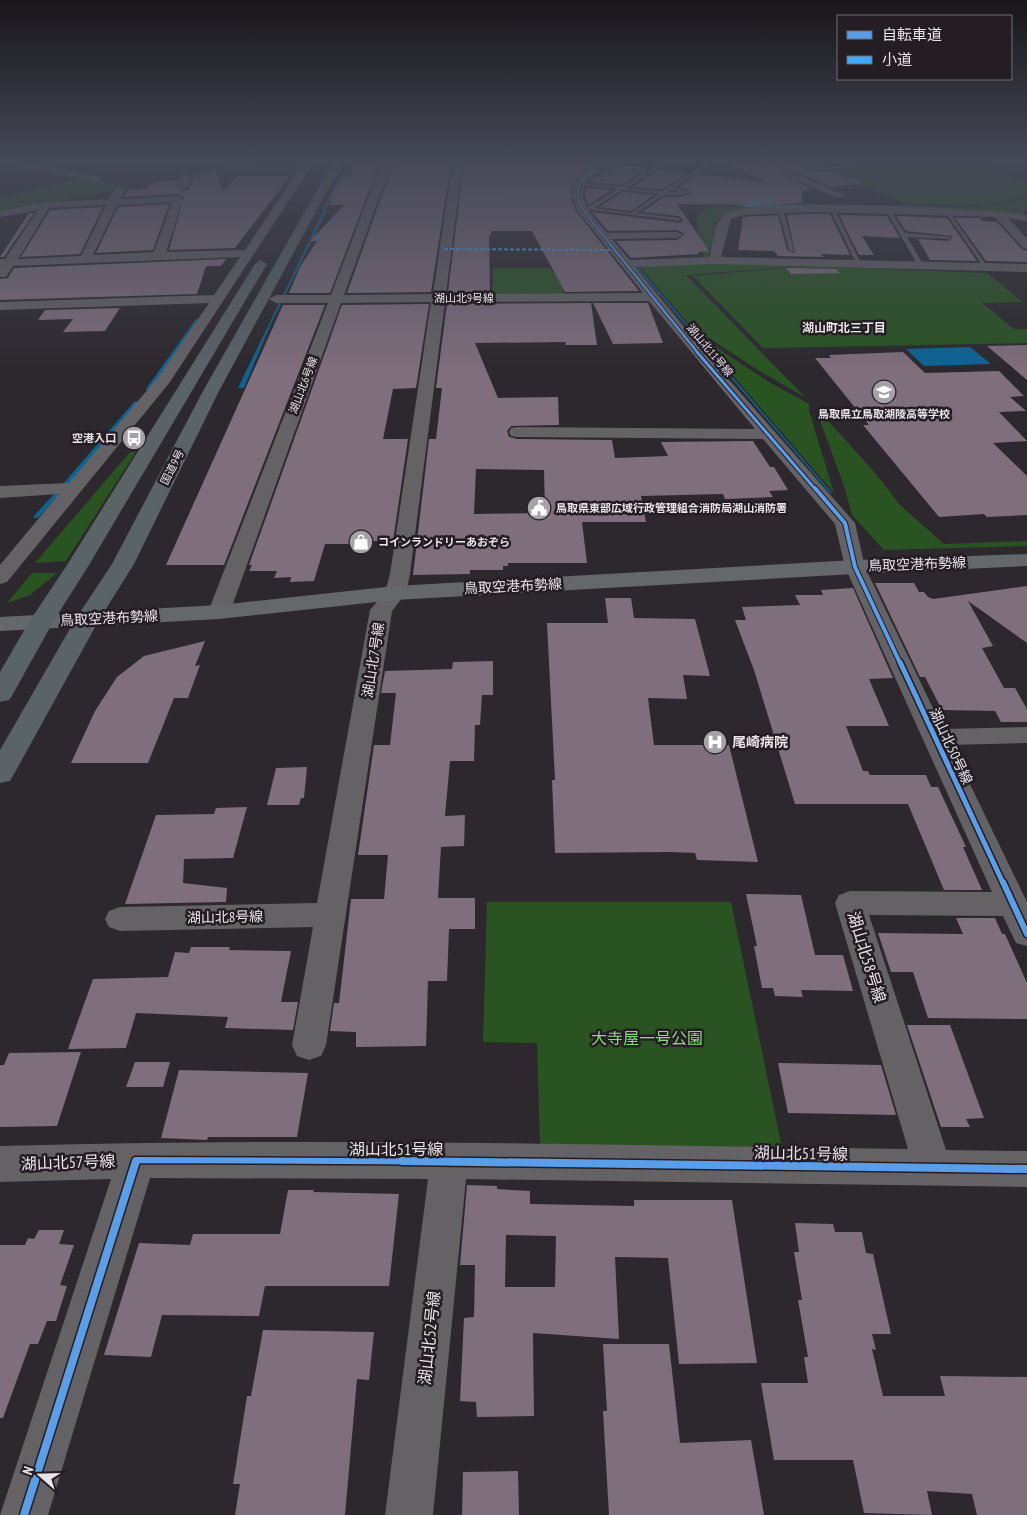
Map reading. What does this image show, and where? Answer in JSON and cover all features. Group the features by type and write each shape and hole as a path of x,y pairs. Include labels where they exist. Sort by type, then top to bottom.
{"highway":[{"path":"0,694 41,622 78,565 282,230"},
{"name":"国道9号","path":"0,774 87,620 123,564 211,391 300,230"}],"main road":[{"name":"鳥取空港布勢線","path":"0,624 219,612 395,593 855,567 1024,563"}],"street":[{"path":"0,276 5,263 29,230"},
{"path":"85,259 99,230"},
{"path":"159,256 168,230"},
{"path":"0,578 165,379 264,230"},
{"name":"湖山北6号線","path":"219,612 362,230"},
{"name":"湖山北7号線","path":"309,1046 381,610 395,593 400,574 447,230"},
{"name":"湖山北11号線","path":"599,230 768,434 845,523 855,567"},
{"path":"716,260 716,252 722,230"},
{"path":"1012,230 1027,246"},
{"path":"603,236 677,235"},
{"path":"5,263 248,254"},
{"path":"626,264 716,260 1027,268"},
{"name":"湖山北9号線","path":"276,299 653,296"},
{"path":"0,306 219,299"},
{"path":"517,432 538,440 768,434"},
{"path":"0,492 74,488"},
{"name":"湖山北50号線","path":"855,567 1027,934"},
{"path":"934,737 1027,735"},
{"name":"湖山北58号線","path":"933,1168 850,902 1013,904"},
{"name":"湖山北8号線","path":"120,919 330,915"},
{"path":"24,1515 136,1160"},
{"name":"湖山北51号線","path":"136,1160 448,1161 1027,1169"},
{"name":"湖山北57号線","path":"0,1164 136,1160"},
{"name":"湖山北52号線","path":"409,1515 448,1161"}],"lane":[{"path":"786,230 792,250"},
{"path":"842,230 859,263"},
{"path":"901,230 921,266"},
{"path":"959,230 987,268"},
{"path":"904,235 949,237"}],"green space":[{"path":"697,230 715,230 708,257 704,259"},
{"path":"703,263 803,266 686,275 806,398 761,372 697,330 694,330 639,266"},
{"path":"808,266 987,273 1023,302 982,303 1014,329 1027,329 1027,343 763,348 693,276"},
{"path":"493,268 550,268 562,283 564,295 492,296"},
{"path":"699,336 769,382 809,404 809,411 834,493"},
{"path":"822,414 876,474 900,505 944,544 1027,541 1027,546 884,550 852,515 843,483 819,418"},
{"path":"130,452 136,452 66,561 35,563"},
{"path":"32,573 57,573 30,595 7,603"},
{"name":"大寺屋一号公園","path":"487,902 731,902 782,1148 540,1146 537,1043 483,1042"}],"water":[{"path":"314,230 317,230 270,326 244,388 238,388"},
{"path":"634,265 637,266 832,493 830,493"},
{"path":"970,347 991,364 924,366 906,349"}],"building":[{"path":"18,230 23,230 4,257 0,257"},
{"path":"38,230 92,230 80,254 21,257"},
{"path":"107,230 160,230 153,250 96,253"},
{"path":"175,230 249,230 235,248 169,250"},
{"path":"321,230 354,230 330,293 289,293 300,267 317,241 310,241"},
{"path":"370,230 441,230 431,292 347,293"},
{"path":"456,230 591,230 639,291 565,292 532,231 491,231 491,235 489,235 490,292 448,292"},
{"path":"607,230 694,230 709,251 698,252 699,254 631,258 616,241 677,240 685,234 677,230"},
{"path":"741,230 782,230 787,250 795,253 790,230 838,230 850,255 821,254 824,257 778,256 774,251 738,250"},
{"path":"846,230 895,230 900,238 862,236 874,255 859,255"},
{"path":"905,230 955,230 977,261 930,260 918,239 949,241 953,236"},
{"path":"963,230 1004,230 1022,249 1027,251 1027,262 986,261"},
{"path":"226,259 221,266 206,266 197,294 0,300 0,279 8,278 14,268"},
{"path":"786,268 836,269 840,273 791,274"},
{"path":"591,303 597,345 565,345 566,342 475,343 498,398 558,397 559,425 511,426 507,431 509,437 517,439 612,440 615,458 668,456 661,442 753,441 770,467 774,467 788,490 769,491 773,497 725,499 723,494 641,496 646,522 582,522 587,563 508,563 508,566 503,566 503,570 470,570 470,574 413,575 429,439 436,439 442,388 436,388 447,304","holes":["476,469 544,470 545,513 474,514"]},
{"path":"593,303 648,303 663,343 613,344"},
{"path":"429,304 416,388 393,389 383,439 408,439 393,541 366,541 364,544 325,544 314,581 290,582 291,577 274,578 277,571 249,571 252,565 249,565 342,305"},
{"path":"283,305 325,305 224,565 166,565"},
{"path":"120,308 105,331 63,332 73,319 38,320 45,310"},
{"path":"1027,345 1027,380 987,346"},
{"path":"903,352 925,373 999,371 1024,396 1010,397 1026,411 999,412 1027,441 993,443 1027,476 1027,515 987,517 984,514 939,517 863,425 869,425 815,358 831,358 829,355"},
{"path":"875,583 914,583 919,592 924,592 933,599 1027,586 1027,643 968,601 993,646 982,648 1004,688 1015,688 1027,709 1027,722 1001,722 995,711 942,710 925,677 920,677"},
{"path":"853,588 893,678 869,679 889,726 846,726 863,771 868,771 870,775 926,775 931,787 938,787 966,847 963,847 982,890 944,890 908,804 795,804 754,670 735,620 746,620 742,607 800,605 795,595 823,595 821,590"},
{"path":"605,598 631,598 634,618 695,619 710,676 683,675 687,699 648,698 654,745 729,745 758,862 697,860 695,853 555,853 552,780 555,780 547,623 608,623"},
{"path":"205,641 195,666 200,665 188,698 174,698 148,763 71,763 95,711 117,677 144,656"},
{"path":"493,661 493,695 482,695 480,725 475,725 474,761 450,761 445,816 465,815 464,846 441,847 438,898 475,898 475,929 449,929 447,981 428,981 426,1046 356,1047 356,1032 330,1031 334,1003 339,1003 351,899 384,899 388,855 358,855 374,745 390,745 396,693 381,693 385,671 452,669 453,662"},
{"path":"307,767 304,798 301,798 299,805 267,805 276,768"},
{"path":"247,807 233,858 184,859 183,883 227,888 226,902 125,904 156,815 214,814 216,808"},
{"path":"746,894 801,895 815,955 843,955 853,991 801,990 803,997 775,996 773,988 762,988 754,946 757,946"},
{"path":"956,918 995,918 1002,934 1005,934 1027,983 1027,1019 928,1018 913,972 891,972 878,933 963,934"},
{"path":"191,947 230,947 229,950 291,951 281,1002 298,1002 293,1030 225,1028 228,1017 136,1013 126,1048 68,1049 93,979 168,977 175,952 189,953"},
{"path":"907,1025 950,1025 984,1118 966,1119 970,1127 941,1127"},
{"path":"81,1052 57,1126 0,1127 0,1065 4,1065 9,1053"},
{"path":"135,1062 170,1062 163,1087 126,1087"},
{"path":"778,1063 881,1065 896,1115 788,1113"},
{"path":"179,1070 308,1073 297,1137 208,1137 207,1140 161,1138"},
{"path":"467,1185 497,1186 497,1189 530,1191 530,1204 634,1206 634,1200 732,1200 757,1363 679,1364 668,1258 615,1257 619,1339 533,1333 534,1416 477,1417 476,1402 460,1401 464,1318 474,1317 475,1265 460,1265","holes":["506,1235 556,1236 555,1287 505,1287"]},
{"path":"288,1190 399,1194 389,1286 265,1286 259,1316 162,1315 151,1357 104,1355 139,1243 190,1245 193,1234 280,1234"},
{"path":"795,1223 833,1224 835,1232 862,1232 866,1253 873,1254 891,1334 872,1334 876,1350 872,1349 883,1396 945,1396 940,1376 1027,1377 1027,1515 977,1515 972,1494 927,1491 932,1515 864,1513 853,1460 774,1460 761,1383 808,1383 804,1357 808,1357 798,1300 802,1300 794,1252 799,1252"},
{"path":"39,1230 64,1230 59,1244 74,1245 60,1285 67,1286 56,1321 47,1321 38,1344 30,1344 3,1418 0,1418 0,1245 25,1245 28,1238 34,1239"},
{"path":"263,1330 374,1332 369,1380 357,1379 345,1515 235,1515 240,1484 233,1484 247,1396 251,1396"},
{"path":"603,1344 669,1344 680,1443 751,1440 764,1515 609,1515 603,1411 607,1411"},
{"path":"518,1471 519,1515 462,1515 463,1472"}],"waterway":[{"path":"149,389 196,320"},
{"path":"65,485 137,402"},
{"path":"36,517 56,495"}],"marked path":[{"path":"444,249 614,250"}],"cycle path":[{"path":"599,230 704,360 845,523 855,567 1027,934"},
{"path":"24,1515 136,1160 449,1161 1027,1169"}],"place":[{"name":"鳥取県立鳥取湖陵高等学校","path":"884,392"},
{"name":"空港入口","path":"134,438"},
{"name":"鳥取県東部広域行政管理組合消防局湖山消防署","path":"539,508"},
{"name":"コインランドリーあおぞら","path":"361,542"},
{"name":"尾崎病院","path":"715,742"}],"district":[{"name":"湖山町北三丁目","path":"844,327"}]}
